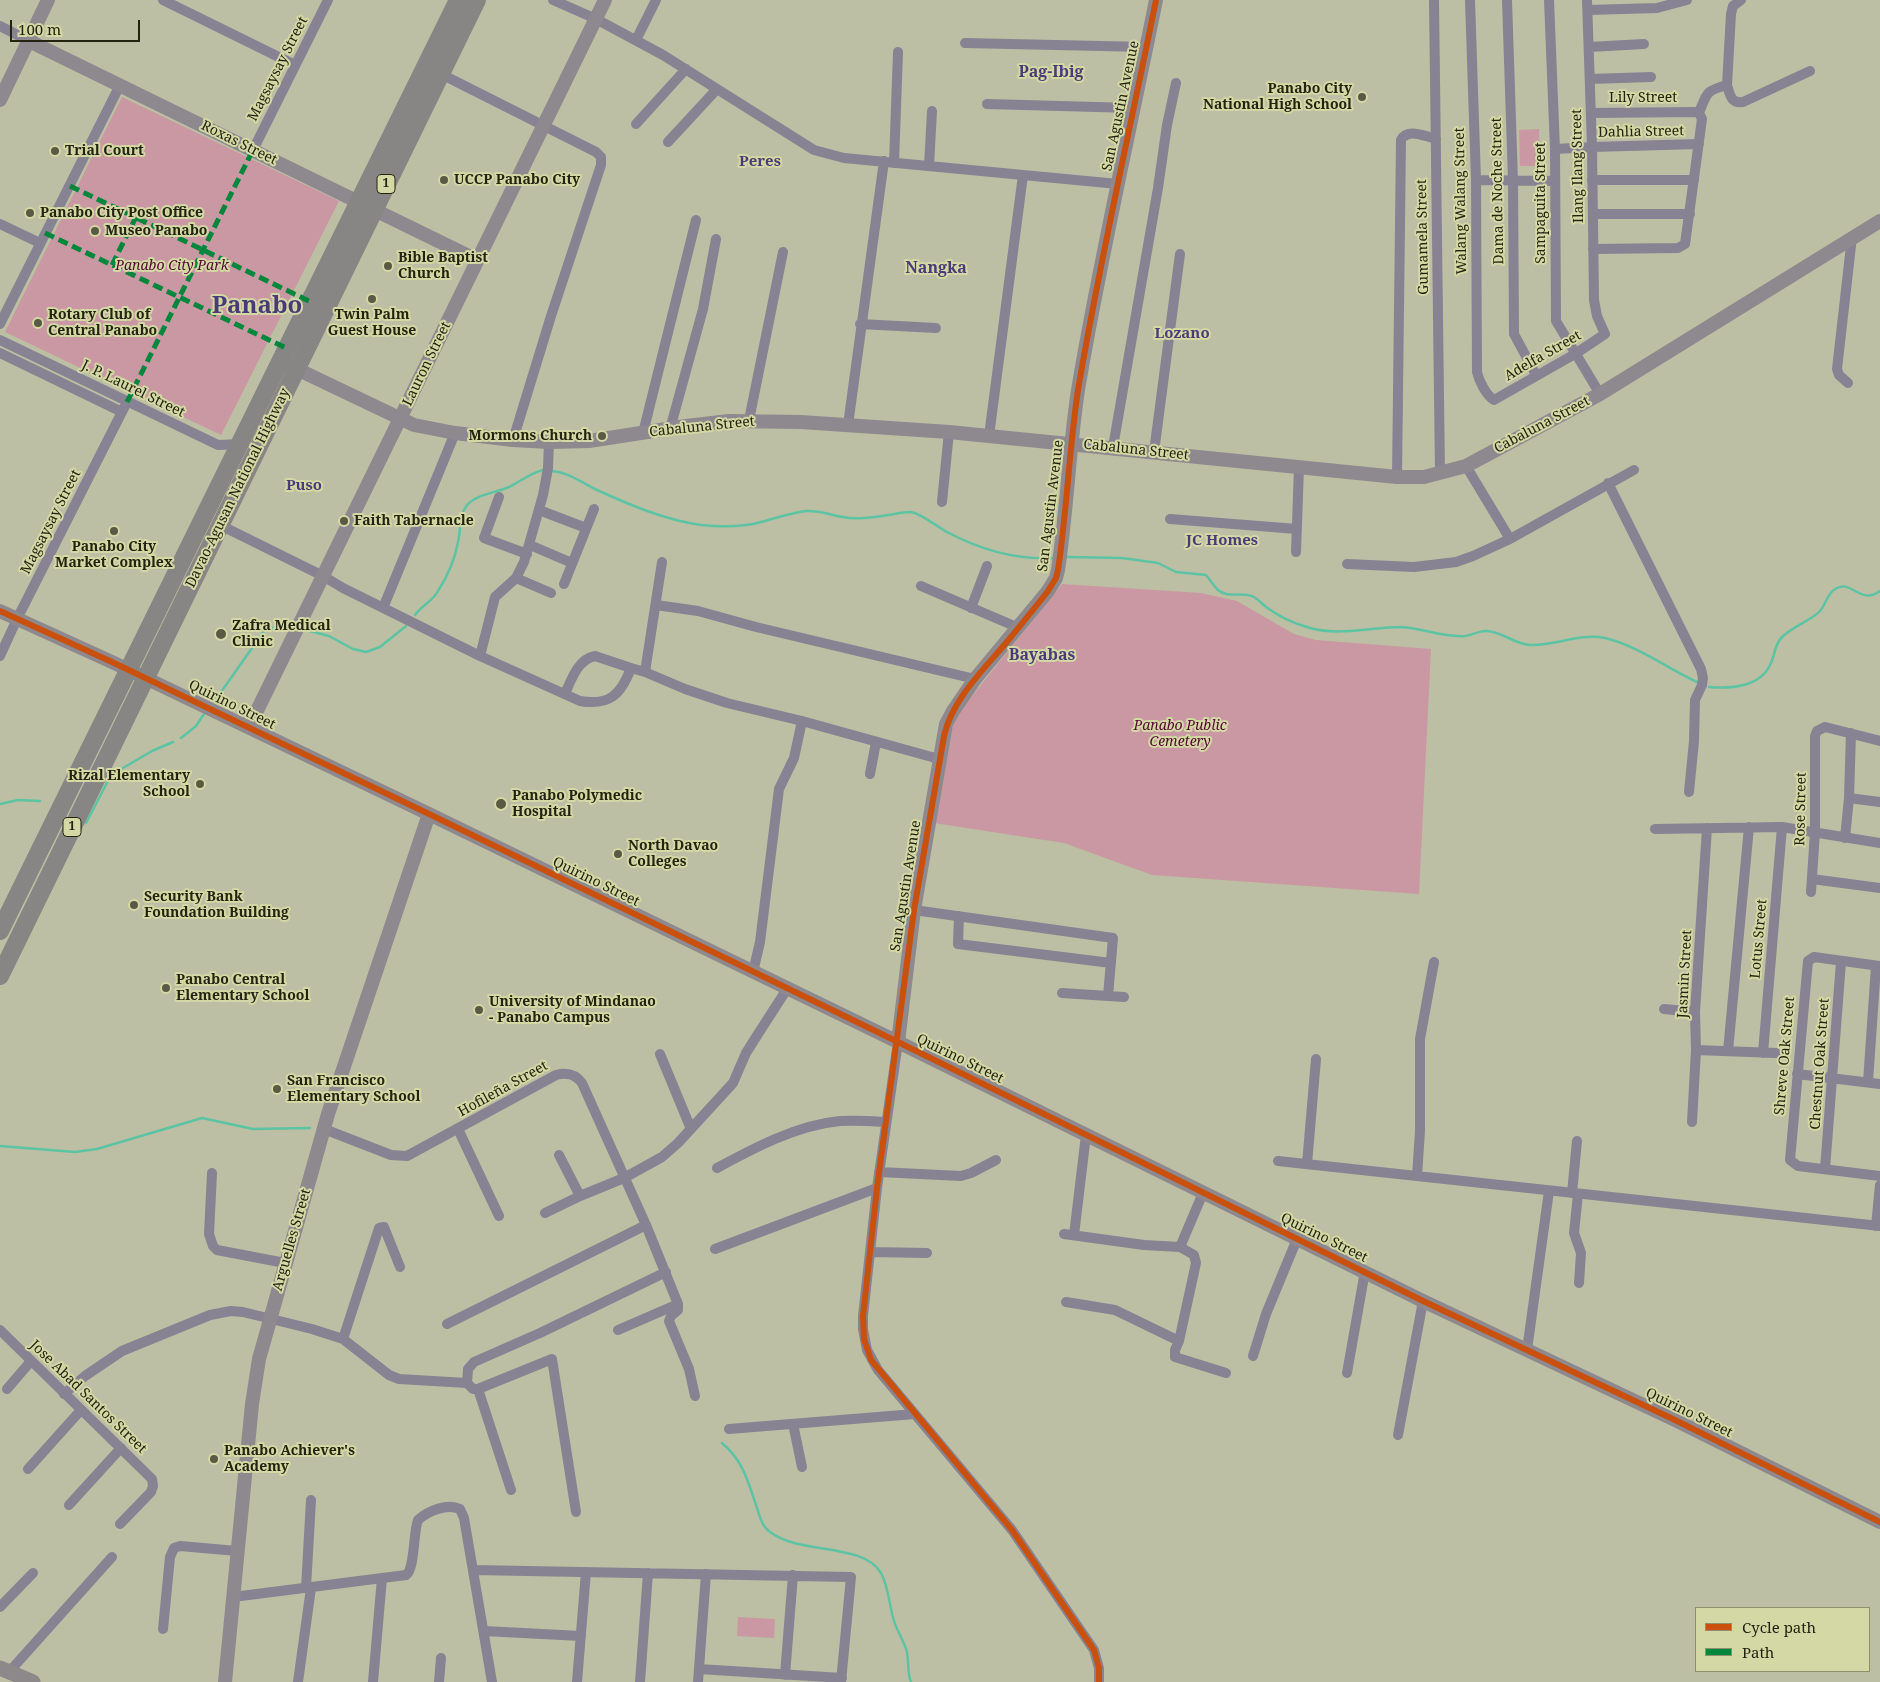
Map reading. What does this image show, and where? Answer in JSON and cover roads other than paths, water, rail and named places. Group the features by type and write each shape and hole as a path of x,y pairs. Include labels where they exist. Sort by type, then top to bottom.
{"highway":[{"name":"Davao-Agusan National Highway","path":"433,70 458,0"},
{"name":"Davao-Agusan National Highway","path":"0,931 280,361 317,305 433,70 477,0"},
{"name":"Davao-Agusan National Highway","path":"0,976 8,940 146,678 296,369 317,305"}],"main road":[{"path":"4,1670 33,1682"}],"street":[{"path":"0,100 48,0"},
{"path":"164,0 295,65"},
{"name":"Magsaysay Street","path":"253,150 327,0"},
{"path":"553,0 596,19 663,55 814,150 844,158 1118,184"},
{"name":"Lauron Street","path":"249,727 605,0"},
{"path":"636,40 656,0"},
{"name":"San Agustin Avenue","path":"898,1042 914,910 939,759 949,717 975,679 1019,628 1053,584 1058,570 1071,444 1088,336 1156,0"},
{"name":"Gumamela Street","path":"1434,0 1440,474"},
{"name":"Walang Walang Street","path":"1470,0 1476,180 1477,372 1490,398"},
{"name":"Dama de Noche Street","path":"1507,0 1513,180 1514,334 1536,375"},
{"name":"Sampaguita Street","path":"1549,0 1555,149 1556,321 1600,394"},
{"path":"1588,5 1657,8 1687,0"},
{"path":"1741,0 1733,6 1731,14 1727,85 1731,99 1738,103 1743,102 1810,71"},
{"name":"Ilang Ilang Street","path":"1588,5 1595,309 1604,329"},
{"name":"Roxas Street","path":"0,26 477,260"},
{"path":"965,43 1146,47"},
{"path":"1589,47 1644,44"},
{"path":"848,425 860,324 889,162 898,52"},
{"path":"433,70 596,152 599,154 601,161 514,440"},
{"path":"636,124 686,70"},
{"path":"1590,79 1651,77"},
{"path":"1113,447 1158,188 1167,125 1176,83"},
{"path":"0,324 120,85"},
{"path":"1593,249 1678,248 1683,246 1686,240 1690,214 1702,119 1697,113 1709,91 1727,85"},
{"path":"668,142 716,89"},
{"path":"987,104 1133,108"},
{"path":"929,166 932,111"},
{"name":"Lily Street","path":"1591,112 1697,113"},
{"path":"1397,477 1401,140 1403,136 1408,134 1436,138"},
{"name":"Dahlia Street","path":"1555,149 1592,146 1699,144"},
{"path":"989,436 1023,175"},
{"path":"1476,180 1555,181"},
{"path":"1592,180 1694,180"},
{"path":"1593,214 1690,214"},
{"path":"643,433 696,220"},
{"name":"Cabaluna Street","path":"280,361 399,419 456,434 514,440 549,442 589,441 749,420 949,432 1397,477 1424,478 1466,466 1600,394 1852,236 1880,221"},
{"path":"0,224 40,243"},
{"path":"1848,383 1839,375 1837,369 1852,236"},
{"path":"670,429 703,309 716,239"},
{"path":"749,420 783,252"},
{"path":"1154,452 1180,254"},
{"path":"860,324 936,328"},
{"name":"Adelfa Street","path":"1490,398 1497,400 1536,375 1575,354 1604,336 1604,329"},
{"name":"J. P. Laurel Street","path":"0,340 218,446 240,442"},
{"name":"J. P. Laurel Street","path":"0,353 122,412"},
{"name":"Magsaysay Street","path":"0,656 128,402"},
{"path":"942,502 949,432"},
{"path":"383,608 456,434"},
{"path":"240,442 256,450"},
{"path":"480,656 495,597 516,578 528,549 546,484 549,442"},
{"path":"1466,466 1510,539"},
{"path":"1296,552 1299,467"},
{"path":"1347,564 1414,567 1442,565 1473,556 1510,539 1634,470"},
{"path":"1608,483 1701,669 1702,685 1695,700 1694,741 1689,792"},
{"path":"499,497 484,538 572,562"},
{"path":"564,584 594,509"},
{"path":"539,510 586,528"},
{"path":"1170,519 1296,529"},
{"path":"220,525 480,656 587,702 598,703 609,700 623,685 631,668"},
{"path":"645,672 662,562"},
{"path":"971,608 987,566"},
{"path":"516,578 551,593"},
{"path":"921,586 1019,628"},
{"path":"656,605 698,611 756,627 975,679"},
{"name":"Quirino Street","path":"0,611 128,669 429,814 898,1042 1423,1301 1675,1420 1880,1522"},
{"path":"565,694 579,666 590,657 595,656 645,672 685,689 727,703 802,721 939,759"},
{"path":"753,972 760,942 779,788 794,758 802,721"},
{"name":"Rose Street","path":"1811,892 1815,832 1815,736 1820,728 1825,727 1851,733"},
{"path":"1846,838 1851,733 1880,741"},
{"path":"870,774 876,742"},
{"path":"1849,798 1880,802"},
{"name":"Arguelles Street","path":"225,1682 252,1404 259,1359 324,1130 429,814"},
{"path":"1728,1051 1748,827"},
{"path":"1655,829 1782,827 1880,843"},
{"name":"Lotus Street","path":"1764,1053 1782,827"},
{"name":"Jasmin Street","path":"1692,1122 1696,1050 1695,1012 1707,828"},
{"path":"1812,879 1880,888"},
{"path":"914,910 1113,938 1108,996"},
{"path":"959,916 958,944 1111,963"},
{"name":"Shreve Oak Street","path":"1826,1169 1798,1166 1790,1160 1807,965 1810,958 1814,957 1841,962"},
{"path":"1416,1176 1420,1131 1420,1039 1434,962"},
{"path":"1841,962 1878,966 1868,1082"},
{"name":"Chestnut Oak Street","path":"1826,1169 1841,962"},
{"path":"545,1213 624,1178 662,1157 691,1129 733,1083 758,1034 787,989"},
{"path":"1062,993 1124,997"},
{"path":"1664,1010 1695,1012"},
{"path":"898,1042 879,1172 863,1316 863,1329 867,1350 878,1370 1012,1530 1088,1640 1096,1659 1099,1682"},
{"path":"1696,1050 1776,1053"},
{"path":"660,1054 691,1129"},
{"path":"1307,1164 1316,1059"},
{"name":"Hofileña Street","path":"324,1130 381,1152 399,1156 413,1154 556,1075 571,1074 582,1083 646,1225 678,1304"},
{"path":"1797,1074 1880,1084"},
{"path":"717,1168 764,1143 819,1125 846,1121 886,1122"},
{"path":"458,1130 499,1216"},
{"path":"1086,1135 1069,1234 1144,1245 1180,1247 1194,1255 1196,1263 1179,1341 1174,1354 1178,1359 1226,1373"},
{"path":"1577,1141 1574,1233 1581,1252 1579,1283"},
{"path":"559,1155 580,1196"},
{"path":"879,1172 961,1176 996,1160"},
{"path":"1278,1161 1878,1226 1880,1185"},
{"path":"1826,1169 1880,1176"},
{"path":"212,1173 209,1234 213,1246 217,1250 285,1263"},
{"path":"715,1249 877,1188"},
{"path":"1526,1350 1549,1191"},
{"path":"1180,1247 1203,1192"},
{"path":"447,1324 646,1225"},
{"path":"343,1339 379,1228 384,1227 387,1232 400,1266"},
{"path":"1254,1356 1266,1314 1297,1239"},
{"path":"870,1252 927,1253"},
{"path":"1347,1373 1365,1271"},
{"path":"467,1383 468,1370 474,1362 540,1333 666,1272"},
{"path":"1398,1435 1423,1301"},
{"path":"1066,1302 1115,1310 1179,1341"},
{"path":"618,1330 678,1304 678,1310 671,1316 669,1321 689,1370 696,1396"},
{"path":"64,1394 85,1376 122,1351 210,1314 231,1311 243,1312 312,1329 343,1339 389,1375 407,1380 467,1383 473,1389 478,1390 552,1359 576,1512"},
{"name":"Jose Abad Santos Street","path":"0,1330 152,1479 153,1486 151,1492 120,1524"},
{"path":"7,1389 31,1361"},
{"path":"478,1390 511,1490"},
{"path":"28,1469 81,1410"},
{"path":"729,1429 916,1414"},
{"path":"793,1424 802,1467"},
{"path":"69,1505 121,1448"},
{"path":"298,1682 308,1588 311,1500"},
{"path":"233,1597 409,1573 412,1568 413,1540 418,1520 433,1510 455,1507 463,1513 492,1682"},
{"path":"163,1629 170,1557 174,1548 180,1546 237,1551"},
{"path":"4,1670 112,1557"},
{"path":"473,1570 851,1577 842,1680 699,1670"},
{"path":"577,1682 586,1572"},
{"path":"0,1607 33,1573"},
{"path":"640,1682 648,1573"},
{"path":"698,1682 706,1574"},
{"path":"785,1675 793,1576"},
{"path":"373,1682 382,1578"},
{"path":"484,1631 580,1636"},
{"path":"439,1682 441,1658"}],"waterway":[{"path":"415,615 436,595 447,574 455,555 461,518 467,505 476,498 509,487 543,470"},
{"path":"552,471 570,476 597,490 661,516 688,523 708,526 739,526 806,511 854,518 911,512 920,515 947,532 972,544 1012,555 1053,558"},
{"path":"1067,557 1122,558 1158,563 1176,572 1206,575 1222,593 1250,595 1282,617 1318,630 1342,631 1401,627 1457,636 1487,631 1498,633 1519,643 1530,645 1549,644 1586,637 1605,638 1629,646 1697,682"},
{"path":"1709,687 1735,687 1759,678 1772,662 1777,643 1782,637 1817,614 1835,589 1846,587 1867,595 1873,595 1880,591"},
{"path":"306,630 329,636 353,649 366,652 380,647 406,626"},
{"path":"214,702 264,631 271,628 288,629"},
{"path":"181,738 196,726 204,714"},
{"path":"86,823 111,775 152,751 173,742"},
{"path":"0,804 18,800 40,801"},
{"path":"0,1146 75,1152 97,1149 202,1118 253,1129 310,1128"},
{"path":"722,1443 729,1449 743,1470 762,1522 770,1532 797,1544 845,1552 860,1557 872,1563 881,1573 886,1585 894,1621 907,1652 911,1682"}],"place":[{"name":"Panabo City National High School","path":"1362,97"},
{"name":"Trial Court","path":"55,151"},
{"name":"UCCP Panabo City","path":"444,180"},
{"name":"Panabo City Post Office","path":"30,213"},
{"name":"Museo Panabo","path":"95,231"},
{"name":"Bible Baptist Church","path":"388,266"},
{"name":"Twin Palm Guest House","path":"372,299"},
{"name":"Rotary Club of Central Panabo","path":"38,323"},
{"name":"Mormons Church","path":"602,436"},
{"name":"Faith Tabernacle","path":"344,521"},
{"name":"Panabo City Market Complex","path":"114,531"},
{"name":"Zafra Medical Clinic","path":"221,634"},
{"name":"Rizal Elementary School","path":"200,784"},
{"name":"Panabo Polymedic Hospital","path":"501,804"},
{"name":"North Davao Colleges","path":"618,854"},
{"name":"Security Bank Foundation Building","path":"134,905"},
{"name":"Panabo Central Elementary School","path":"166,988"},
{"name":"University of Mindanao - Panabo Campus","path":"479,1010"},
{"name":"San Francisco Elementary School","path":"277,1089"},
{"name":"Panabo Achiever's Academy","path":"214,1459"}],"district":[{"name":"Pag-Ibig","path":"1051,72"},
{"name":"Peres","path":"760,162"},
{"name":"Nangka","path":"936,268"},
{"name":"Panabo","path":"257,306"},
{"name":"Lozano","path":"1182,334"},
{"name":"Puso","path":"304,486"},
{"name":"JC Homes","path":"1222,541"},
{"name":"Bayabas","path":"1042,655"}],"park label":[{"name":"Panabo City Park","path":"172,266"},
{"name":"Panabo Public Cemetery","path":"1180,734"}]}
